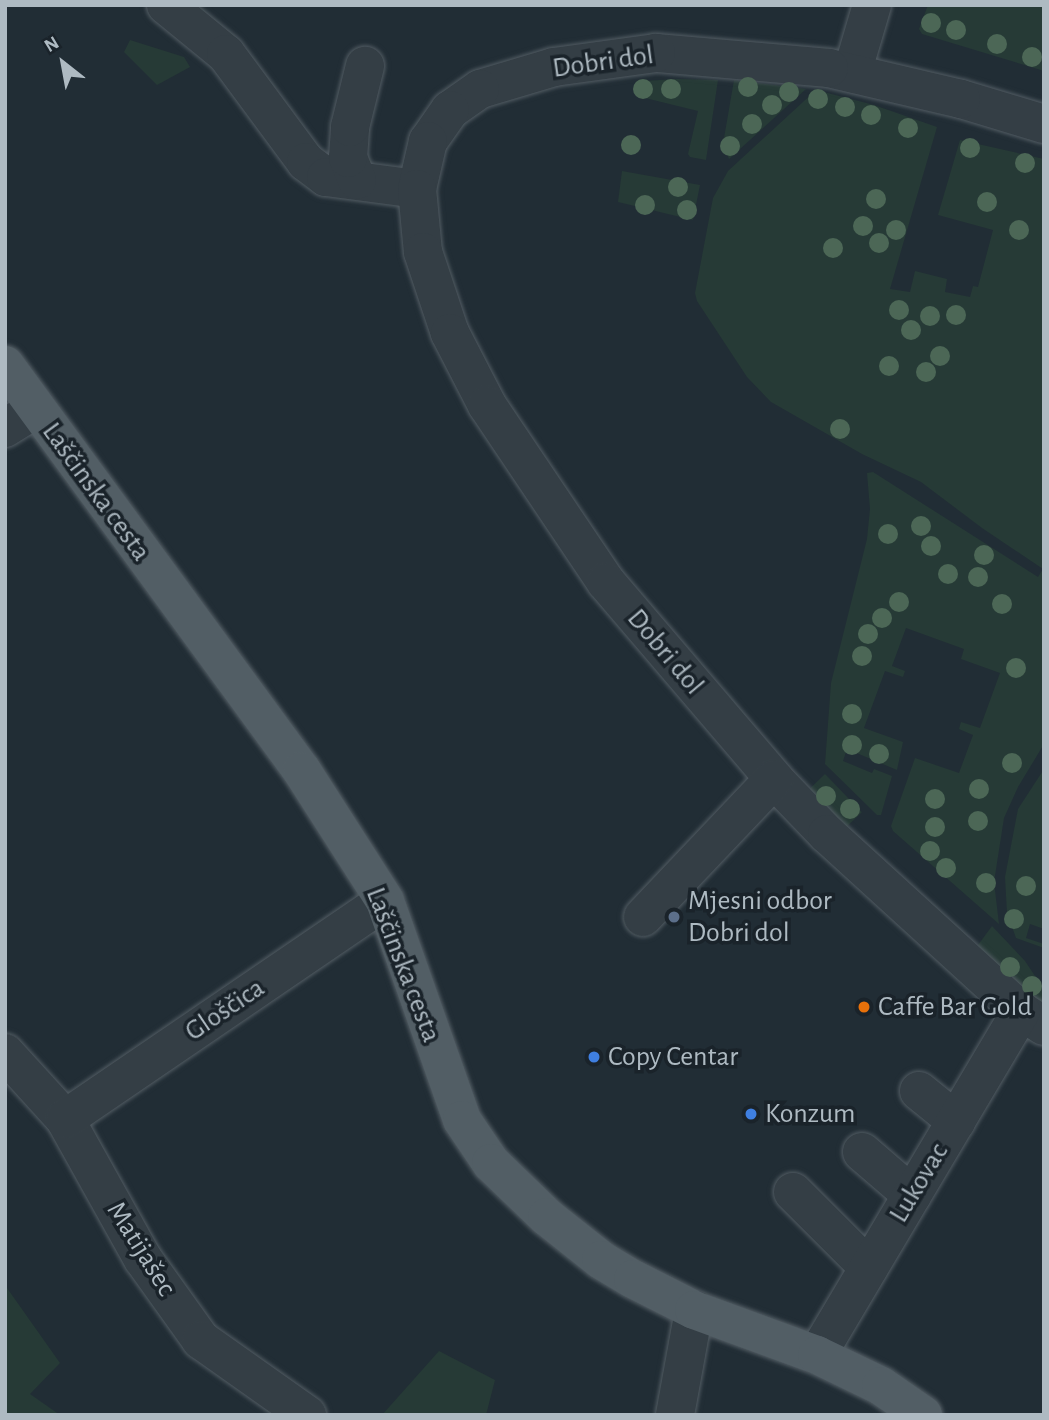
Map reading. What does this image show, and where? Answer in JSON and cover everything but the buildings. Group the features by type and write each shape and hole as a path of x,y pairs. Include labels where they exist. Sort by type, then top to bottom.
{"main road":[{"name":"Laščinska cesta","path":"5,365 20,418 302,771 385,901 462,1120 491,1163 547,1217 601,1260 694,1310 817,1355 881,1385 923,1415"}],"street":[{"path":"166,5 226,54 306,162 341,178 417,189"},
{"path":"852,73 872,5"},
{"name":"Dobri dol","path":"1032,1018 866,872 774,779 606,582 487,405 450,333 423,252 417,189 428,141 450,110 480,89 554,66 656,53 807,65 852,73 1044,124"},
{"path":"341,178 348,158 350,73"},
{"path":"643,917 774,779"},
{"name":"Gloščica","path":"65,1119 385,901"},
{"name":"Lukovac","path":"817,1355 956,1121 1032,1018"},
{"name":"Matijašec","path":"5,1053 65,1119 143,1259 201,1340 307,1415"},
{"path":"919,1091 956,1121"},
{"path":"862,1152 912,1195"},
{"path":"793,1192 869,1268"},
{"path":"675,1415 694,1310"}],"green space":[{"path":"928,5 1044,5 1044,71 922,34 919,29"},
{"path":"130,40 184,57 190,67 157,85 124,52"},
{"path":"718,80 706,160 690,157 688,154 698,111 637,96 641,81"},
{"path":"734,80 806,89 729,159 723,144"},
{"path":"816,90 874,105 937,127 890,289 910,292 915,271 947,279 945,292 970,297 973,286 978,287 993,230 938,215 960,140 1044,159 1044,744 1018,787 1004,818 994,882 999,924 893,831 891,826 915,758 959,773 973,735 959,729 961,722 980,728 1000,673 961,659 964,649 906,628 892,666 905,671 903,677 885,671 864,728 903,742 897,770 847,749 843,761 872,773 874,769 892,776 881,815 877,815 825,764 831,683 867,539 870,509 867,473 873,472 1038,577 1043,569 921,482 862,454 771,402 747,377 697,301 695,293 713,198 728,171"},
{"path":"622,171 700,185 693,220 618,202"},
{"path":"1044,769 1044,929 1030,924 1026,938 1044,944 1044,948 1016,938 1007,913 1005,877 1018,809"},
{"path":"825,774 862,812 845,828 808,790"},
{"path":"992,926 1025,961 1039,982 1044,990 1044,1005 991,964 978,945"},
{"path":"7,1288 60,1363 30,1394 60,1415 5,1415"},
{"path":"439,1351 495,1380 486,1415 382,1415"}],"place":[{"name":"Mjesni odbor Dobri dol","path":"674,917"},
{"name":"Caffe Bar Gold","path":"864,1007"},
{"name":"Copy Centar","path":"594,1057"},
{"name":"Konzum","path":"751,1114"}]}
